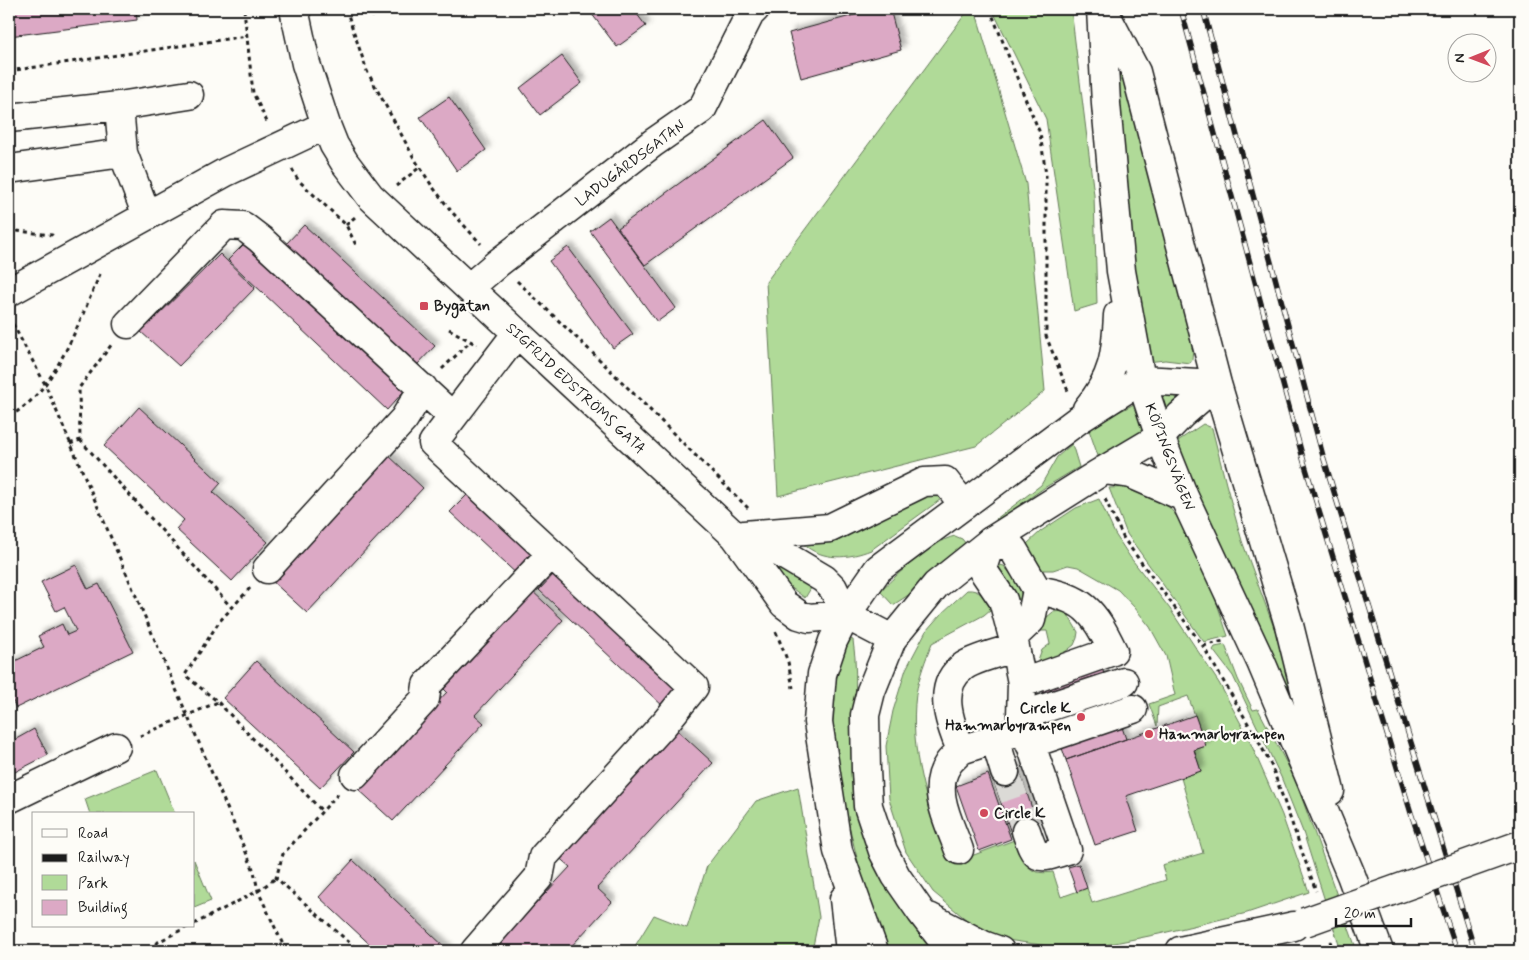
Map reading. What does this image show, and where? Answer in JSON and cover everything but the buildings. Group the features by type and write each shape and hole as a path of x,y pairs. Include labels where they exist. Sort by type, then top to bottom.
{"main road":[{"name":"SIGFRID EDSTRÖMS GATA","path":"294,9 306,64 334,145 370,196 470,287 735,536 784,604 809,618 846,615 833,588 824,579 777,551 735,536"},
{"name":"LADUGÅRDSGATAN","path":"470,287 498,263 653,143 702,109 754,9"},
{"name":"KÖPINGSVÄGEN","path":"1102,9 1106,104 1121,271 1141,380 1160,438 1184,497 1261,662 1351,875 1379,951"},
{"name":"KÖPINGSVÄGEN","path":"1102,9 1136,72 1217,384 1289,625 1351,875"},
{"path":"9,118 119,106 189,95"},
{"path":"119,106 123,153 147,216"},
{"path":"10,299 64,261 226,172 326,125"},
{"path":"9,169 123,153"},
{"path":"128,324 224,224 242,226 260,239 452,416"},
{"path":"1078,420 1106,384 1116,352 1121,271"},
{"path":"475,951 540,877 542,857 664,724 694,687 433,443 517,333"},
{"path":"850,951 838,851 818,722 822,674 833,641 846,615 878,569 1078,420 1141,380 1217,384"},
{"path":"951,951 896,876 883,851 868,806 865,715 871,691 892,639 936,585 991,540 1104,470 1160,438 1181,415 1217,384"},
{"path":"267,569 404,419 423,388"},
{"path":"1104,470 1131,474 1184,497"},
{"path":"735,536 830,528 924,482 945,482 991,540 1013,549 1037,590 1032,620 1014,642 964,666 950,681 946,698 951,726 962,750"},
{"path":"991,540 982,569 1003,600 1022,683 1025,729 1066,850 1048,856 1039,856 1033,852 1026,831"},
{"path":"355,775 425,699 427,685 552,554"},
{"path":"1025,729 1136,716 1114,651 1101,626 1089,610 1066,596 1037,590"},
{"path":"846,615 892,639"},
{"path":"1022,683 1114,651"},
{"path":"959,850 940,797 943,777 948,765 962,750 1025,729 1124,682"},
{"path":"995,739 1005,772"},
{"path":"9,799 116,747"},
{"path":"1242,951 1299,924 1520,845"},
{"path":"838,851 874,951"},
{"path":"921,912 982,945 1000,951"},
{"path":"1180,951 1299,924"}],"path":[{"path":"346,9 367,71 414,158 452,212 498,263 607,367 750,510 778,532"},
{"path":"9,71 247,36"},
{"path":"9,230 52,235 64,261"},
{"path":"9,416 22,410 58,366 106,262 95,244"},
{"path":"10,299 44,384 254,872 258,891 286,951"},
{"path":"128,324 79,388 80,440 232,608"},
{"path":"449,329 470,342 500,354"},
{"path":"423,388 470,342"},
{"path":"70,444 80,440"},
{"path":"267,569 219,622 185,675 218,702 322,811"},
{"path":"774,628 788,662 793,690"},
{"path":"1203,646 1228,640"},
{"path":"116,747 218,702"},
{"path":"195,923 258,891 276,878 283,854 355,775"},
{"path":"276,878 358,951"},
{"path":"152,951 158,942 185,928"}],"green space":[{"path":"969,9 975,9 1026,184 1045,391 976,446 778,496 766,282"},
{"path":"992,9 1071,9 1094,195 1097,304 1074,311 1046,119"},
{"path":"1120,64 1193,347 1190,363 1165,360 1147,362 1141,332 1115,67"},
{"path":"1155,394 1174,395 1181,403 1164,423"},
{"path":"1134,404 1137,407 1146,435 1098,456 1089,430"},
{"path":"1203,424 1212,428 1242,541 1280,644 1292,693 1290,693 1172,445"},
{"path":"1072,444 1079,467 1044,488 997,521 996,519 1041,485 1057,457"},
{"path":"1132,487 1154,495 1168,506 1180,521 1200,559 1228,636 1204,642 1127,534 1109,488"},
{"path":"920,496 944,497 871,550 845,557 836,557 811,550 803,544 829,535"},
{"path":"1099,499 1115,534 1130,557 1170,609 1219,683 1247,735 1282,815 1309,892 1247,913 1100,946 1055,947 1007,940 968,921 933,892 906,852 889,799 886,746 893,711 906,669 926,631 967,590 979,592 991,609 984,615 932,643 917,687 914,715 917,756 921,777 926,797 948,856 963,859 1017,839 1025,861 1031,869 1044,873 1053,872 1061,897 1087,888 1092,903 1166,880 1162,865 1203,853 1181,778 1201,771 1194,750 1206,746 1188,696 1158,707 1157,726 1149,704 1175,695 1166,656 1150,627 1118,590 1078,567 1068,565 1053,570 1041,570 1030,557 1027,544 1041,531 1076,508"},
{"path":"955,536 962,539 966,544 964,548 910,594 893,605 880,591 926,551 936,544"},
{"path":"769,562 811,588 805,598 785,583"},
{"path":"1000,565 1004,566 1019,584 1024,610 1022,610 1016,593 999,571"},
{"path":"1062,611 1067,613 1078,632 1077,638 1074,645 1047,666 1038,661 1042,650 1050,644 1047,631 1041,631 1040,623 1053,612"},
{"path":"849,639 853,640 856,674 852,776 855,808 859,824 870,855 885,884 899,904 941,951 884,951 845,806 834,740 833,706 835,687"},
{"path":"1225,645 1238,679 1253,710 1258,709 1295,779 1357,951 1341,951 1303,832 1281,777 1233,676 1213,650 1215,647"},
{"path":"157,770 174,812 89,812 85,799"},
{"path":"798,787 819,917 812,951 632,951 654,915 687,928 707,866 756,801"},
{"path":"195,862 211,901 195,908"}],"tunnel":[{"path":"1005,772 1026,831"}],"railway":[{"path":"1181,9 1304,462 1411,813 1457,951"},
{"path":"1203,9 1323,456 1475,951"}],"place":[{"name":"Bygatan","path":"424,306"},
{"name":"Circle K Hammarbyrampen","path":"1081,717"},
{"name":"Hammarbyrampen","path":"1149,734"},
{"name":"Circle K","path":"984,813"}]}
